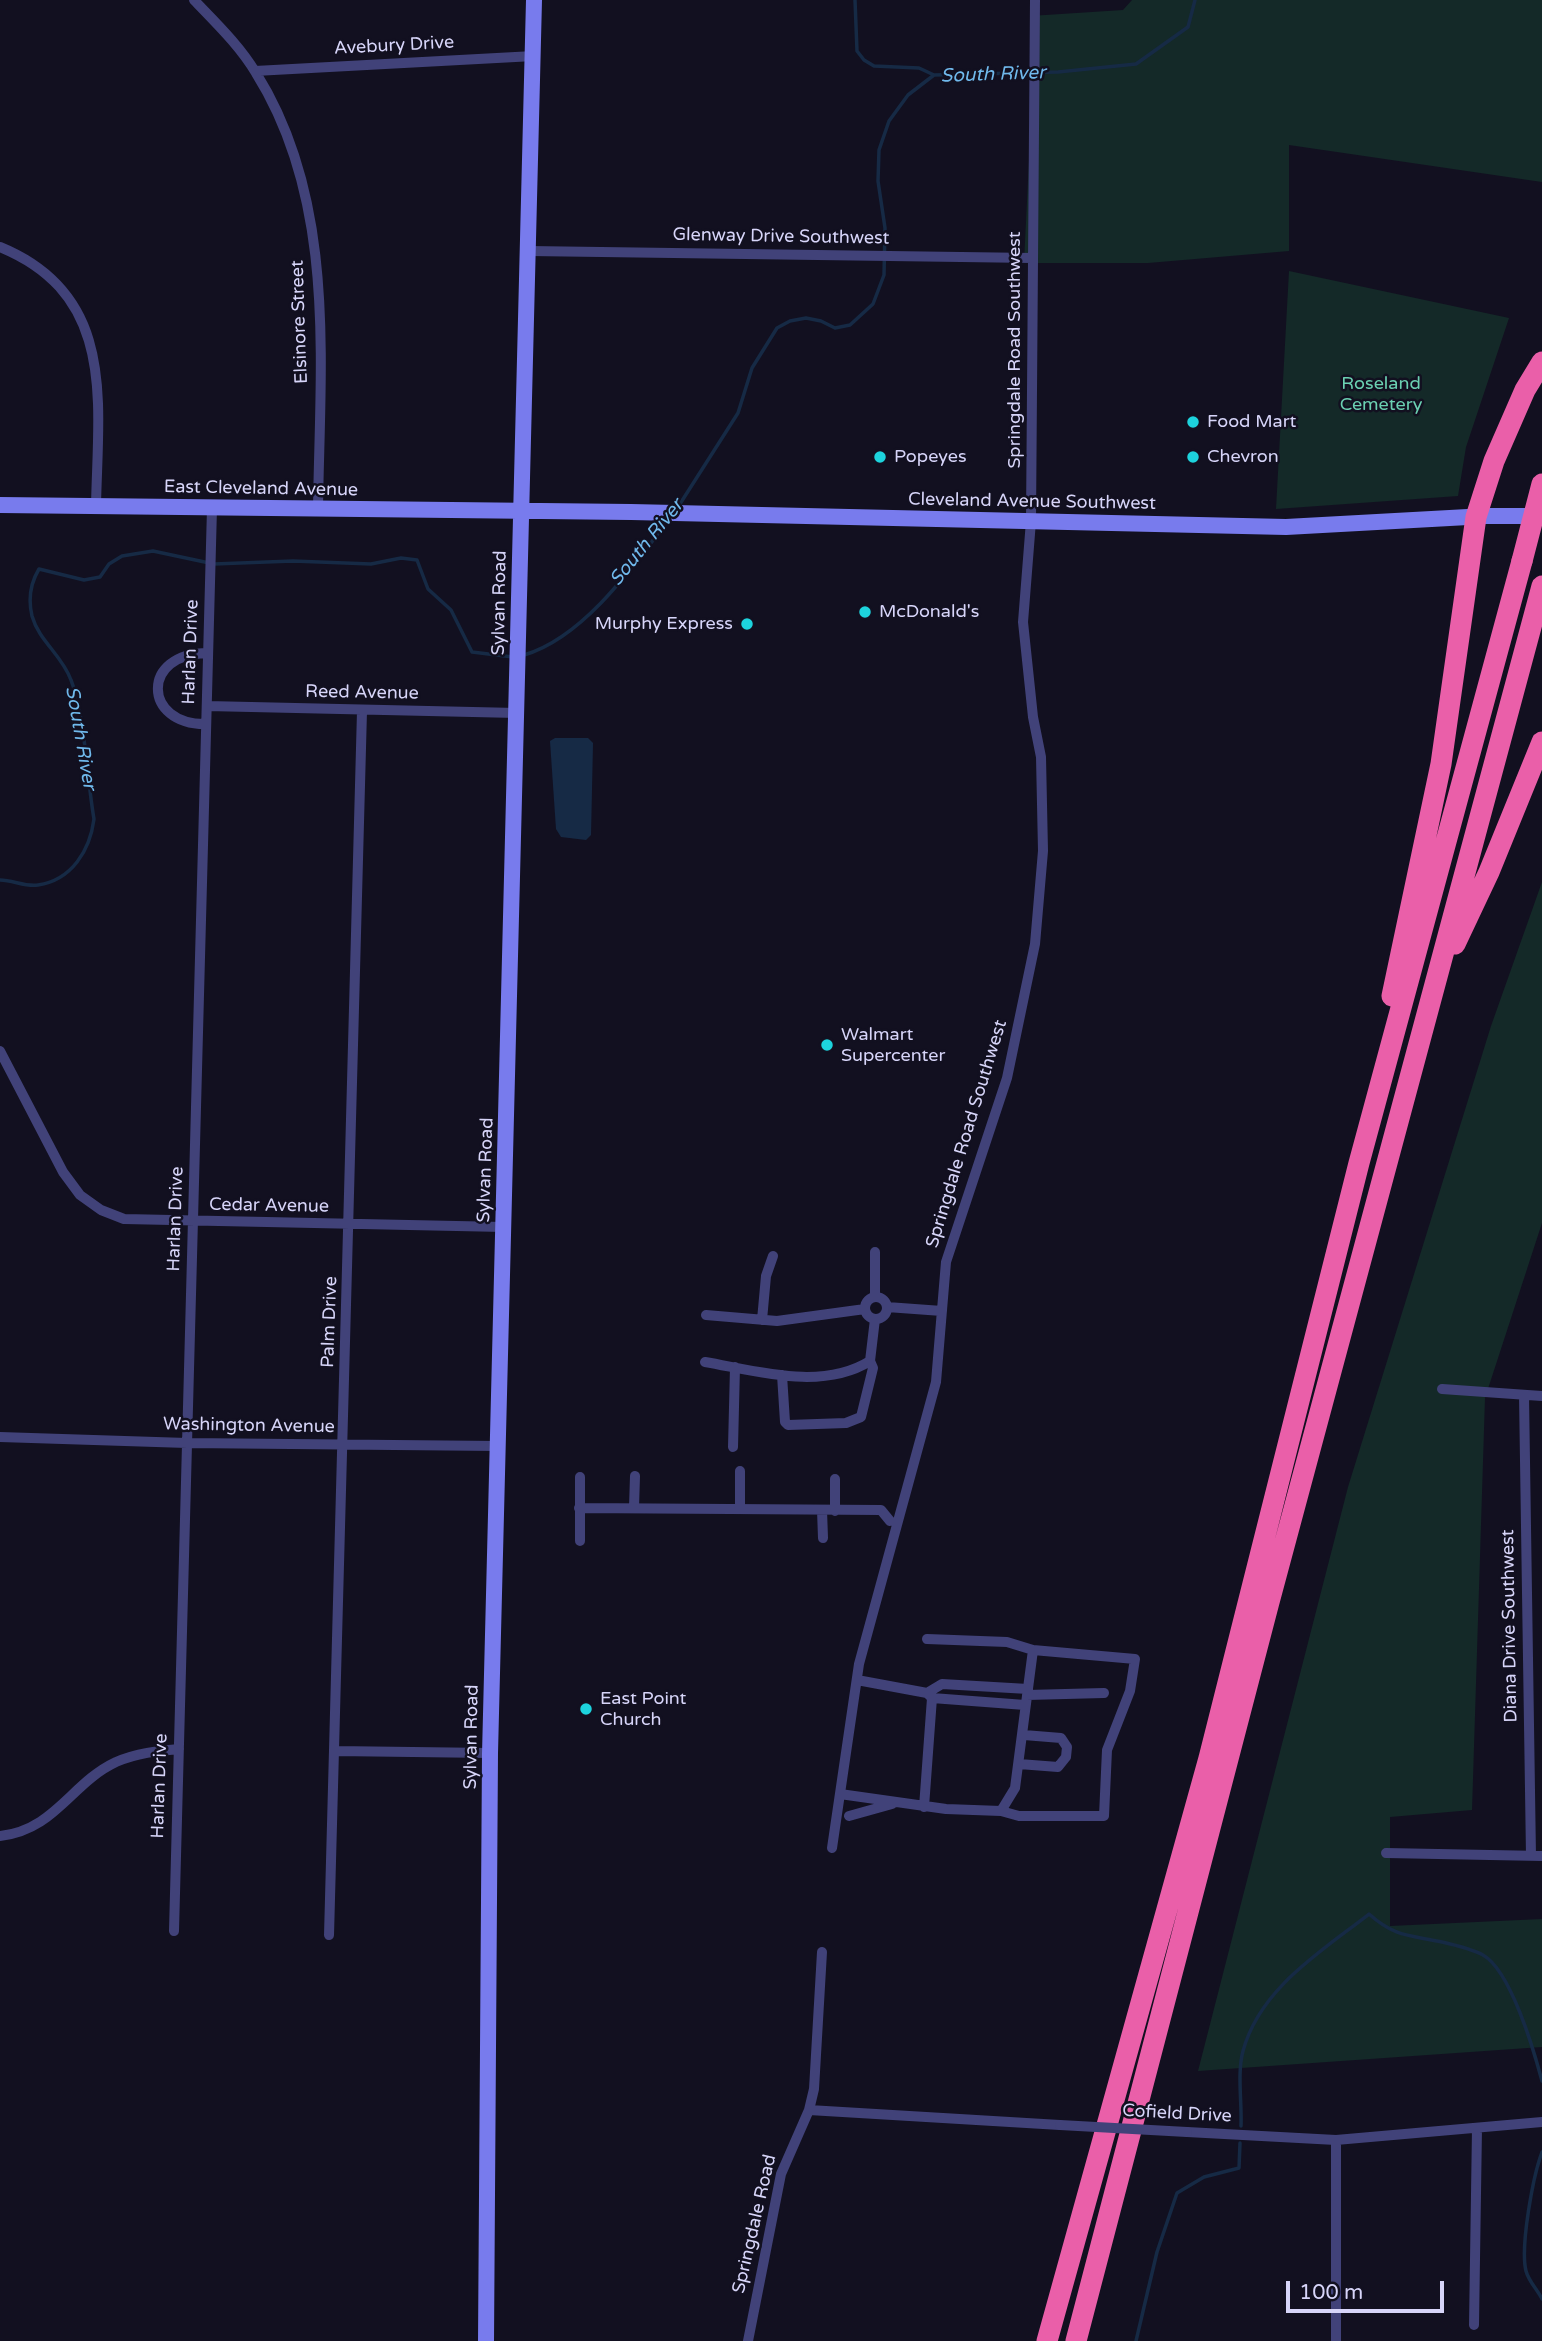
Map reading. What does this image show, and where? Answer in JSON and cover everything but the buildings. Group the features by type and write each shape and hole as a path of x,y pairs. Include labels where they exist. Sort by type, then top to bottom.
{"highway":[{"path":"1359,1163 1441,764 1476,517 1494,461 1525,390 1542,362"},
{"path":"1047,2341 1202,1784 1359,1163 1542,484"},
{"path":"1076,2341 1542,586"},
{"path":"1435,983 1489,872 1542,742"}],"main road":[{"name":"Sylvan Road","path":"486,2341 491,1753 534,0"},
{"name":"East Cleveland Avenue","path":"0,505 521,512"},
{"name":"Cleveland Avenue Southwest","path":"521,512 1286,527 1542,516"}],"street":[{"name":"Elsinore Street","path":"194,0 226,33 255,71 274,104 290,146 315,249 321,327 318,508"},
{"name":"Springdale Road Southwest","path":"832,1848 857,1680 870,1618 894,1522 936,1382 946,1262 1007,1078 1035,944 1044,851 1041,757 1033,717 1023,622 1031,522 1035,0"},
{"name":"Avebury Drive","path":"255,71 534,56"},
{"path":"0,247 38,267 63,289 88,338 97,367 98,387 96,506"},
{"name":"Glenway Drive Southwest","path":"529,251 1033,258"},
{"name":"Harlan Drive","path":"174,1931 212,508"},
{"path":"206,724 187,723 172,716 162,704 159,685 163,670 175,658 208,653"},
{"name":"Reed Avenue","path":"207,706 517,713"},
{"name":"Palm Drive","path":"329,1935 362,711"},
{"name":"Cedar Avenue","path":"0,1051 63,1172 80,1195 101,1210 124,1219 504,1227"},
{"path":"875,1252 876,1297"},
{"path":"762,1320 766,1276 773,1256"},
{"path":"875,1319 885,1314 887,1307 885,1301 876,1297"},
{"path":"875,1319 869,1316 865,1309 867,1303 876,1297"},
{"path":"887,1307 942,1311"},
{"path":"706,1315 762,1320 818,1318 853,1308 865,1309"},
{"path":"782,1375 785,1422 788,1425 846,1423 861,1417 873,1368 870,1361 875,1319"},
{"path":"705,1362 782,1375 827,1376 854,1371 870,1361"},
{"path":"733,1447 735,1367"},
{"path":"1442,1389 1542,1396"},
{"name":"Diana Drive Southwest","path":"1524,1395 1536,1856"},
{"name":"Washington Avenue","path":"0,1437 187,1443 498,1446"},
{"path":"740,1471 740,1507"},
{"path":"634,1508 635,1476"},
{"path":"580,1477 580,1541"},
{"path":"835,1479 835,1511"},
{"path":"579,1508 740,1507 870,1512 875,1521 894,1522"},
{"path":"822,1510 823,1538"},
{"path":"840,1794 895,1804 1001,1811 1019,1816 1104,1816 1107,1750 1130,1691 1136,1662 1131,1657 1033,1650 1007,1642 927,1639"},
{"path":"1001,1811 1015,1788 1033,1650"},
{"path":"857,1680 929,1696"},
{"path":"924,1807 929,1696 942,1684 1027,1696 1104,1693"},
{"path":"1019,1764 1058,1766 1066,1758 1067,1747 1060,1738 1024,1735"},
{"path":"0,1836 30,1828 54,1814 92,1778 114,1763 146,1752 179,1749"},
{"path":"335,1751 491,1753"},
{"path":"849,1816 895,1804"},
{"path":"1386,1853 1536,1856"},
{"name":"Springdale Road","path":"748,2341 781,2174 810,2110 814,2088 822,1952"},
{"name":"Cofield Drive","path":"810,2110 1336,2140 1542,2122"},
{"path":"1474,2325 1477,2127"},
{"path":"1336,2140 1336,2341"}],"green space":[{"path":"1132,0 1542,0 1542,182 1289,145 1289,251 1148,263 1024,263 1030,139 1030,16 1123,10"},
{"name":"Roseland Cemetery","path":"1289,271 1509,318 1466,447 1458,496 1276,509"},
{"path":"1542,882 1542,1223 1485,1398 1472,1810 1390,1817 1390,1926 1542,1919 1542,2047 1198,2071 1348,1487 1491,1026"}],"water":[{"path":"555,738 588,738 593,743 591,835 586,840 561,837 556,829 550,741"}],"waterway":[{"path":"855,0 857,51 864,60 874,66 919,68 934,75"},
{"name":"South River","path":"678,507 738,413 752,368 777,328 790,321 806,318 835,328 850,325 873,304 884,275 885,228 878,181 879,150 889,121 908,95 934,75 1058,72 1136,64 1188,27 1195,0"},
{"name":"South River","path":"524,655 546,646 586,617 623,579 669,519"},
{"name":"South River","path":"0,880 38,885 61,877 70,870 83,852 94,819 76,694 67,671 40,633 32,616 31,592 39,569 84,580 100,577 109,564 122,556 153,551 214,564 293,561 371,564 401,558 417,560 428,589 451,610 472,652 513,657"},
{"path":"1241,2126 1241,2060 1251,2029 1263,2008 1313,1957 1369,1914 1396,1932 1469,1949 1483,1955 1493,1964 1503,1977 1520,2013 1542,2081"},
{"path":"1136,2341 1157,2252 1177,2193 1204,2177 1239,2168 1240,2143"},
{"path":"1542,2152 1528,2212 1525,2246 1527,2275 1542,2299"}],"place":[{"name":"Food Mart","path":"1193,422"},
{"name":"Popeyes","path":"880,457"},
{"name":"Chevron","path":"1193,457"},
{"name":"McDonald's","path":"865,612"},
{"name":"Murphy Express","path":"747,624"},
{"name":"Walmart Supercenter","path":"827,1045"},
{"name":"East Point Church","path":"586,1709"}]}
